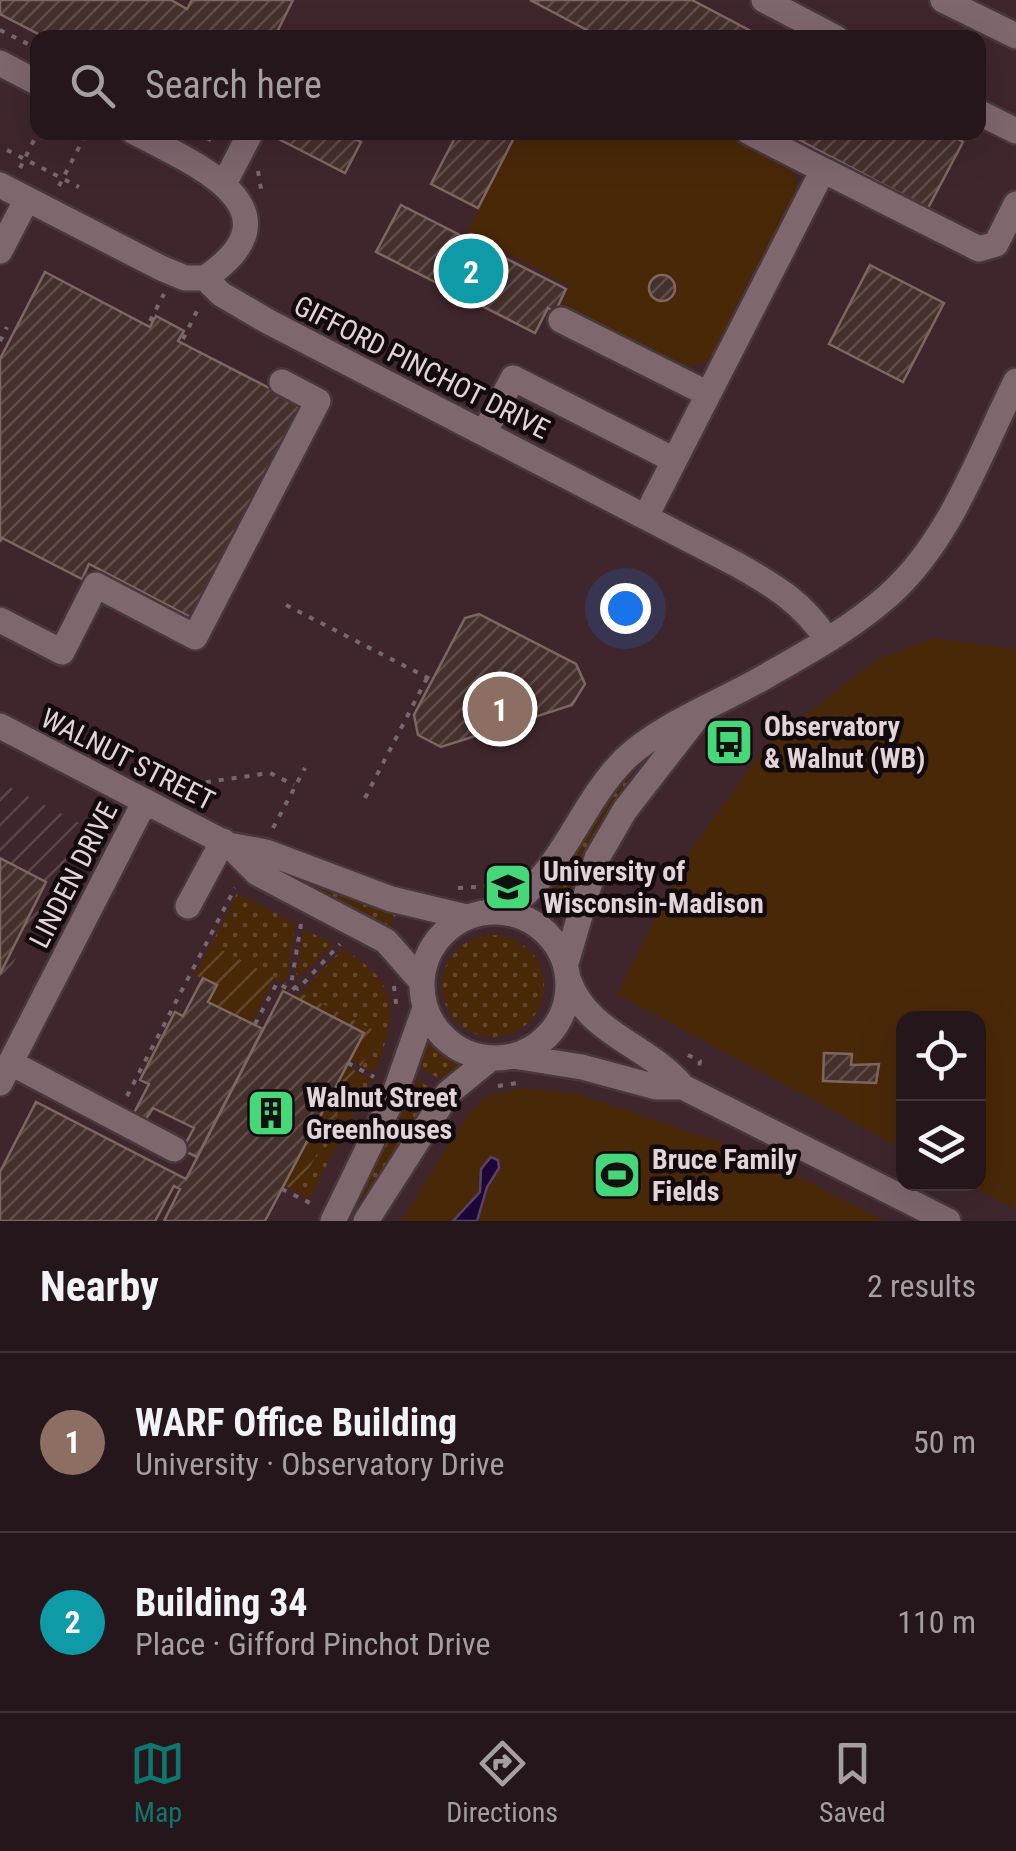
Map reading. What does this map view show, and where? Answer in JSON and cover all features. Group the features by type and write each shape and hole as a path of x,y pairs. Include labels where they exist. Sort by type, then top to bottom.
{"street":[{"path":"764,0 821,30"},
{"path":"943,0 1016,36"},
{"path":"0,63 30,78"},
{"path":"986,116 1016,132"},
{"path":"149,140 225,182 240,204 242,227 238,245 203,290"},
{"path":"225,182 247,140"},
{"path":"765,140 979,249 996,244 1016,204"},
{"path":"646,516 824,170"},
{"name":"GIFFORD PINCHOT DRIVE","path":"0,185 784,590 813,617 827,640"},
{"path":"0,251 27,199"},
{"path":"561,320 708,394"},
{"path":"484,433 513,378 674,460"},
{"path":"502,911 544,880 583,816 625,760 662,729 698,716 827,640 891,594 932,544 1016,381"},
{"path":"0,620 62,652 96,586 196,637 318,401 282,382"},
{"path":"366,1221 448,1092 502,1058 536,1046 554,1028 566,1006 567,972 597,858 635,796 698,716"},
{"name":"WALNUT STREET","path":"0,726 226,843 266,852 390,898 466,916"},
{"name":"LINDEN DRIVE","path":"5,1073 145,802"},
{"path":"188,906 226,843"},
{"name":"WALNUT STREET","path":"226,843 257,873 386,942 421,982"},
{"path":"683,1086 656,1087 582,1067 502,1058 450,1044 425,1008 421,982 435,943 466,916 502,911 530,919 552,938 587,1012 614,1035 666,1066 683,1086 948,1221"},
{"path":"333,1221 396,1093 425,1008"},
{"path":"5,1073 91,1092 174,1149"}],"path":[{"path":"0,30 30,46"},
{"path":"24,159 34,140"},
{"path":"62,179 82,140"},
{"path":"7,150 79,187"},
{"path":"150,321 169,286"},
{"path":"183,339 203,290"},
{"path":"0,341 7,327"},
{"path":"286,605 430,679 365,798"},
{"path":"273,828 305,768"},
{"path":"193,784 270,773 294,785"},
{"path":"449,888 483,889 506,881"},
{"path":"128,1096 237,883"},
{"path":"254,1024 276,983 292,991 302,918"},
{"path":"294,986 298,988 343,940"},
{"path":"680,1050 700,1062"},
{"path":"348,1063 378,1079"},
{"path":"482,1093 498,1086 534,1084"},
{"path":"315,1126 344,1142"},
{"path":"282,1189 312,1204"}],"shaded area":[{"path":"0,0 1016,0 1016,1221 0,1221"},
{"path":"515,140 739,140 791,170 797,183 795,199 716,352 700,365 681,365 562,304 570,286 467,232"},
{"path":"933,638 1016,649 1016,1209 981,1191 986,1191 986,1011 896,1011 896,1145 617,994 688,854 765,747 876,660"},
{"path":"630,770 633,772 594,840 572,895 554,884 591,819"},
{"path":"0,782 85,826 0,988"},
{"path":"282,870 397,913 387,932 280,874"},
{"path":"237,893 295,923 286,984 211,945"},
{"path":"304,929 334,944 298,978 296,973"},
{"path":"493,935 513,939 529,950 540,966 544,986 540,1006 529,1022 513,1033 493,1037 473,1033 457,1022 446,1006 442,986 446,966 457,950 473,939"},
{"path":"211,944 275,978 251,1023 208,1002 216,985 195,975"},
{"path":"342,949 376,974 389,1001 388,1033 375,1073 361,1066 379,1033 301,993"},
{"path":"301,993 379,1033 361,1066 350,1060 364,1033 297,999"},
{"path":"426,1043 460,1066 443,1081 418,1066"},
{"path":"347,1066 359,1073 329,1129 317,1123"},
{"path":"359,1073 371,1079 342,1136 329,1129"},
{"path":"414,1078 434,1090 354,1221 343,1221"},
{"path":"524,1088 578,1094 752,1153 885,1221 401,1221 469,1113 486,1097"},
{"path":"313,1129 326,1136 297,1192 284,1185"},
{"path":"326,1136 339,1142 309,1199 297,1192"},
{"path":"491,1157 498,1160 499,1168 487,1187 477,1221 453,1221 480,1192 481,1169"}],"building":[{"path":"0,0 171,0 187,9 192,0 293,0 278,30 31,30 0,14"},
{"path":"530,0 692,0 749,30 587,30"},
{"path":"281,140 361,142 345,173"},
{"path":"454,140 513,140 478,208 431,184"},
{"path":"799,140 960,140 963,142 928,208"},
{"path":"401,205 566,289 555,312 548,308 535,333 376,252"},
{"path":"870,265 944,303 903,382 829,344"},
{"path":"45,272 150,327 156,316 184,331 178,341 304,406 194,619 89,564 82,579 2,538 0,542 0,359"},
{"path":"662,275 671,279 675,288 671,297 662,301 653,297 649,288 653,279"},
{"path":"479,614 576,664 585,684 572,705 441,747 418,735 414,715 465,618"},
{"path":"0,858 46,882 0,974"},
{"path":"203,978 217,985 208,1002 263,1029 197,1157 182,1150 194,1128 153,1108 146,1119 134,1113 149,1084 140,1080 175,1012 183,1016"},
{"name":"Walnut Street Greenhouses","path":"283,991 364,1033 265,1221 164,1221 180,1189 174,1186 155,1221 0,1221 0,1172 36,1102 186,1179"},
{"path":"824,1053 852,1054 851,1065 879,1064 876,1083 823,1081"}],"place":[{"name":"Building 34","path":"471,271"},
{"name":"WARF Office Building","path":"500,709"},
{"name":"Observatory & Walnut (WB)","path":"729,742"},
{"name":"University of Wisconsin-Madison","path":"508,887"},
{"name":"Walnut Street Greenhouses","path":"271,1113"},
{"name":"Bruce Family Fields","path":"617,1175"}]}
